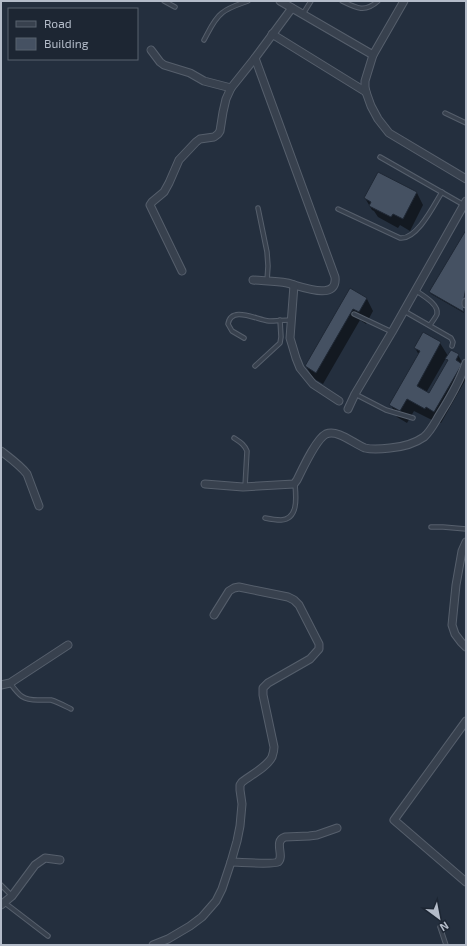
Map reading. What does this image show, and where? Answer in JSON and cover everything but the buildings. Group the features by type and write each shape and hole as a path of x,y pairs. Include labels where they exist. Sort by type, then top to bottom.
{"street":[{"path":"280,1 373,55"},
{"path":"404,1 373,55 365,81 366,92 378,119 390,133 466,179"},
{"path":"182,271 150,205 164,192 179,160 196,142 200,139 214,137 218,134 220,131 226,99 231,88 256,58 292,8"},
{"path":"272,34 366,92"},
{"path":"151,50 164,65 190,73 204,81 231,88"},
{"path":"253,280 287,283 310,290 325,291 334,287 336,282 256,58"},
{"path":"348,409 355,394 465,203"},
{"path":"294,285 290,338 300,368 313,384 339,401"},
{"path":"205,484 245,487 295,483 318,441 329,433 337,434 365,448 375,449 410,444 425,436 433,426 456,388 464,371 466,362"},
{"path":"1,451 27,474 39,506"},
{"path":"466,542 462,551 456,585 452,625 455,634 466,647"},
{"path":"153,945 168,939 190,926 202,917 216,901 222,888 237,841 242,804 240,785 268,762 273,752 274,747 263,695 263,688 268,683 310,659 319,649 319,644 299,605 288,597 234,588 229,591 214,615"},
{"path":"1,685 10,683 68,645"},
{"path":"466,721 394,820 466,882"},
{"path":"231,862 271,864 278,862 280,858 280,840 282,838 317,835 337,828"},
{"path":"3,904 12,896 36,865 45,858 60,860"}],"lane":[{"path":"164,1 175,7"},
{"path":"204,40 218,16 230,8 248,1"},
{"path":"303,14 311,1"},
{"path":"342,1 363,9 371,7 378,1"},
{"path":"445,114 466,123"},
{"path":"380,157 442,192 465,203"},
{"path":"338,209 400,238 404,238 416,232 442,192"},
{"path":"258,208 267,252 267,281"},
{"path":"415,290 437,308 437,314 430,325"},
{"path":"404,311 451,338 453,342 452,346"},
{"path":"244,338 232,331 228,324 228,320 235,315 242,314 264,320 291,320"},
{"path":"354,314 392,332"},
{"path":"255,366 280,343 280,320"},
{"path":"355,394 386,410 414,418"},
{"path":"234,438 243,444 247,451 245,487"},
{"path":"265,518 281,520 290,517 296,502 295,483"},
{"path":"431,527 466,529"},
{"path":"10,683 23,698 30,700 49,700 71,709"},
{"path":"1,885 12,896"},
{"path":"3,904 48,936"},
{"path":"440,928 446,945"}]}
